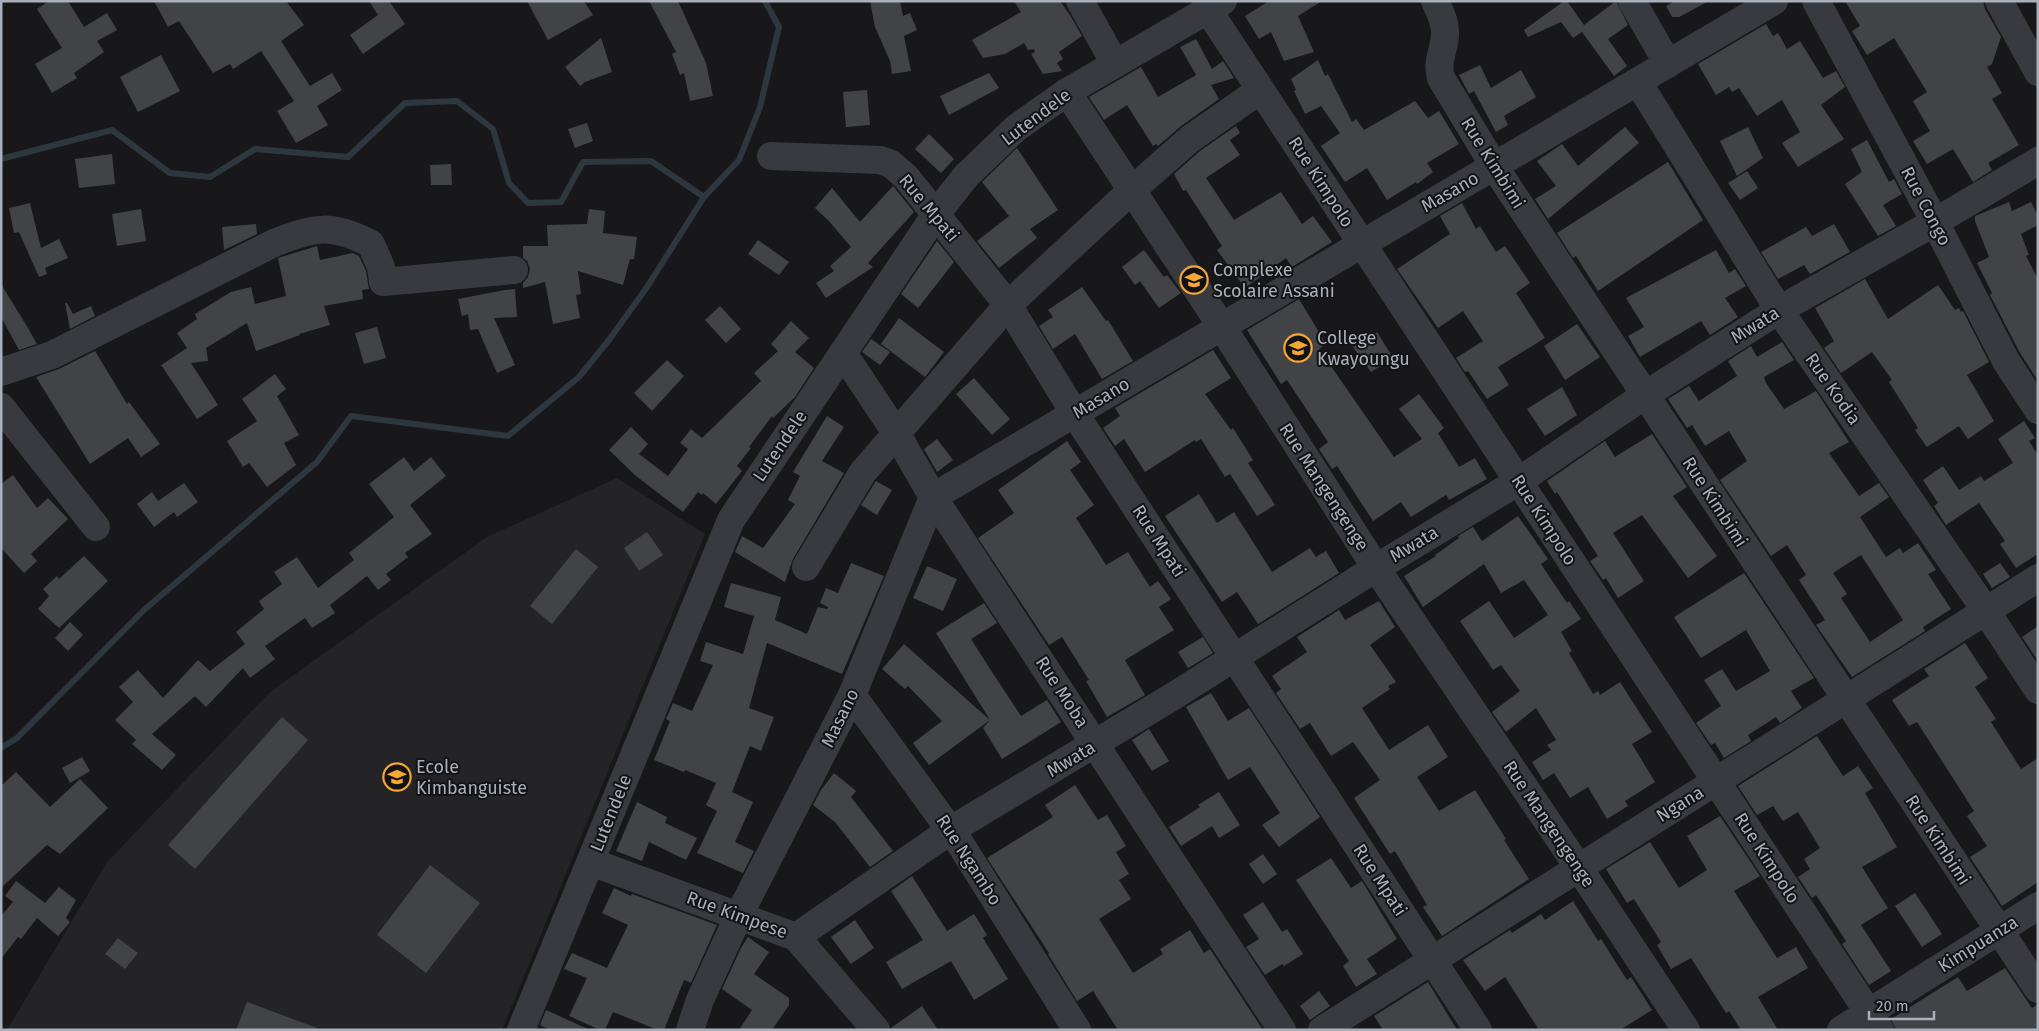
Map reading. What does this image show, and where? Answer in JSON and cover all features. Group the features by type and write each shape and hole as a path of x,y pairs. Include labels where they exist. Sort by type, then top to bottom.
{"street":[{"path":"1080,1 1115,64"},
{"name":"Rue Kimbimi","path":"1435,1 1442,17 1445,34 1439,64 1441,78 1494,166 2038,989"},
{"path":"1632,1 1668,64"},
{"name":"Masano","path":"690,1030 700,1000 739,915 852,695 933,497 1774,1"},
{"name":"Rue Congo","path":"1816,1 1935,222 2006,361 2038,410"},
{"path":"1999,1 2038,72"},
{"name":"Lutendele","path":"521,1030 731,520 936,214 966,176 1016,128 1067,92 1215,6"},
{"name":"Rue Kimpolo","path":"1215,6 1260,90 1874,1021"},
{"name":"Rue Kodia","path":"1638,82 1779,310 1986,611 2038,690"},
{"path":"806,566 863,472 1008,305 1190,139 1260,90"},
{"name":"Rue Mangengenge","path":"1067,92 1222,327 1376,568 1686,1030"},
{"name":"Rue Mpati","path":"771,156 880,160 891,164 906,177 936,214 1008,305 1075,414 1478,1030"},
{"name":"Mwata","path":"796,936 951,830 1096,744 1376,568 1519,481 1645,395 1779,310 1935,222 2038,161"},
{"path":"1,372 52,355 274,243 302,232 334,229 371,244 381,267 383,282 514,270"},
{"name":"Rue Moba","path":"843,353 896,433 933,497 1282,1030"},
{"path":"1,407 96,527"},
{"name":"Ngana","path":"1322,1030 2038,578"},
{"name":"Rue Ngambo","path":"852,695 951,830 1078,1030"},
{"name":"Rue Kimpese","path":"591,862 796,936 876,1030"},
{"name":"Kimpuanza","path":"1841,1030 1874,1021 1998,931 2038,906"}],"shaded area":[{"name":"Ecole Kimbanguiste","path":"617,478 705,534 502,1030 7,1030 107,862 270,692 487,537"}],"building":[{"path":"49,1 68,1 84,27 107,13 117,30 97,41 104,52 74,73 77,78 52,93 35,64 62,48 37,9"},
{"path":"154,1 286,1 304,25 281,41 310,86 332,73 342,90 317,106 328,125 296,143 277,111 294,101 261,51 233,69 230,64 213,73 179,21 168,27"},
{"path":"369,1 389,1 405,24 363,54 350,35 378,15"},
{"path":"527,1 584,1 593,15 548,40"},
{"path":"649,1 678,1 706,63 713,96 690,101 684,73 680,75 672,54 676,52"},
{"path":"870,1 900,1 903,16 910,13 917,30 904,36 911,71 892,74 890,61 875,27"},
{"path":"1014,1 1060,1 1070,15 1082,36 1059,52 1063,59 1057,63 1062,71 1043,74 1031,54 1035,52 1034,49 1028,50 1024,43 1005,54 983,58 972,40 1021,12"},
{"path":"1269,1 1322,1 1298,16 1314,52 1284,61 1271,32 1259,39 1245,16"},
{"path":"1564,1 1567,1 1584,25 1616,1 1628,25 1608,39 1627,66 1614,76 1582,32 1573,38 1561,22 1528,37 1524,30"},
{"path":"1675,1 1709,1 1679,17 1672,17 1666,6"},
{"path":"1845,1 1983,1 1985,9 2001,37 1992,64 1987,67 2002,93 1992,99 2019,145 1988,163 1992,170 1973,182 1953,149 1927,164 1913,141 1930,131 1913,101 1927,92 1894,38 1867,55 1852,31 1860,26"},
{"path":"1766,24 1773,36 1778,33 1787,49 1800,41 1823,78 1836,71 1845,87 1821,105 1844,139 1798,167 1782,143 1800,132 1782,100 1757,116 1739,88 1732,92 1729,87 1716,95 1698,64"},
{"path":"601,38 612,72 585,82 580,86 565,67"},
{"path":"1196,39 1212,69 1223,61 1234,78 1211,85 1219,99 1181,126 1158,146 1156,144 1153,146 1127,105 1104,120 1089,97 1141,67 1158,97 1196,75 1180,47"},
{"path":"161,55 180,91 138,112 120,77"},
{"path":"1318,60 1325,76 1328,74 1352,122 1356,119 1364,130 1415,101 1428,118 1439,111 1459,144 1427,163 1433,172 1417,184 1416,182 1387,200 1367,168 1345,182 1321,146 1340,133 1321,106 1305,114 1294,91 1296,90 1291,79"},
{"path":"1480,65 1491,88 1521,70 1536,97 1504,116 1508,125 1496,132 1474,91 1469,94 1459,75"},
{"path":"989,73 999,88 949,115 940,96"},
{"path":"867,90 870,125 846,127 843,92"},
{"path":"587,123 593,141 575,148 568,129"},
{"path":"1236,126 1240,133 1230,140 1240,155 1206,178 1234,220 1281,192 1302,224 1313,216 1332,242 1292,267 1286,258 1245,288 1217,250 1222,246 1186,190 1183,191 1174,174 1200,151"},
{"path":"1625,127 1639,143 1548,219 1535,199 1556,186 1537,161 1562,144 1578,166"},
{"path":"1748,127 1763,158 1737,176 1720,141"},
{"path":"929,134 954,159 941,173 915,149"},
{"path":"1867,140 1889,182 1894,179 1902,194 1883,205 1896,226 1878,236 1845,184 1862,172 1851,149"},
{"path":"1017,148 1058,210 1030,229 1037,238 999,268 977,241 1009,216 982,182"},
{"path":"112,154 115,184 79,188 75,159"},
{"path":"1668,162 1703,220 1598,291 1576,256 1573,258 1557,233"},
{"path":"451,164 452,185 431,185 430,165"},
{"path":"1747,171 1758,188 1740,200 1728,183"},
{"path":"893,186 914,212 868,263 873,267 826,298 816,283 834,271 830,266 851,247 815,208 832,188 860,222"},
{"path":"2009,202 2012,211 2031,202 2038,216 2038,225 2021,234 2029,255 2026,256 2038,279 2038,381 2020,353 1990,295 1992,293 1977,263 1989,257 1975,221 1975,216"},
{"path":"30,203 41,248 59,239 68,258 45,268 47,274 39,277 19,232 14,233 9,208"},
{"path":"1462,203 1476,229 1480,226 1496,252 1505,246 1530,283 1516,293 1545,338 1498,367 1509,385 1487,399 1468,371 1465,372 1456,358 1483,341 1463,311 1438,328 1397,269 1450,234 1440,216"},
{"path":"141,209 146,241 117,246 112,214"},
{"path":"589,209 605,211 603,233 637,237 634,259 630,259 623,285 578,271 581,294 576,295 580,318 553,324 545,282 523,288 523,283 528,277 530,269 527,261 523,258 523,246 548,246 547,225 587,224"},
{"path":"256,224 257,234 224,250 222,227"},
{"path":"1834,224 1850,252 1810,274 1804,265 1778,279 1761,252 1806,227 1812,236"},
{"path":"758,240 789,262 779,275 748,254"},
{"path":"937,241 954,262 918,308 901,294"},
{"path":"317,246 320,260 353,253 359,256 366,271 369,289 362,290 363,299 324,306 330,325 299,334 256,351 247,323 206,348 208,361 191,363 218,405 197,419 162,366 160,366 187,348 177,333 197,319 195,314 231,292 251,287 255,304 286,296 278,258"},
{"path":"1144,250 1164,277 1167,275 1181,293 1159,308 1140,281 1135,285 1122,267"},
{"path":"1716,250 1729,273 1735,269 1746,286 1725,298 1738,317 1710,335 1701,321 1640,357 1628,336 1644,327 1626,298"},
{"path":"1865,279 1888,319 1938,285 1955,310 1959,308 1961,312 1963,311 1989,362 1967,375 1994,421 1968,439 1959,426 1927,447 1915,430 1918,428 1889,382 1892,380 1872,352 1841,373 1824,348 1834,341 1815,308"},
{"path":"1,284 37,344 19,350 1,317"},
{"path":"1082,287 1106,321 1108,320 1133,361 1102,379 1075,334 1053,349 1039,326 1053,317 1048,310"},
{"path":"515,289 517,317 494,318 515,365 497,373 478,329 470,330 468,314 462,316 458,299"},
{"path":"1299,299 1326,344 1319,349 1394,457 1422,439 1399,409 1419,394 1444,428 1438,433 1459,467 1475,458 1487,479 1449,500 1446,495 1411,517 1401,502 1373,521 1337,466 1332,469 1319,449 1328,442 1287,380 1281,384 1247,330"},
{"path":"65,303 67,303 73,314 91,306 95,316 70,329"},
{"path":"720,306 741,329 726,343 705,320"},
{"path":"899,318 944,352 925,377 881,344"},
{"path":"791,321 809,338 795,352 814,368 795,397 773,418 772,416 749,447 751,448 737,466 742,471 716,504 703,493 702,495 698,492 683,512 636,476 609,450 631,427 648,444 639,454 668,476 688,449 680,443 691,429 702,438 761,381 754,373 778,351 771,344"},
{"path":"1577,324 1600,357 1565,380 1544,346"},
{"path":"377,327 386,358 364,364 355,333"},
{"path":"1377,332 1393,358 1371,372 1353,347"},
{"path":"871,339 890,352 880,365 862,352"},
{"path":"1782,342 1794,360 1764,377 1766,383 1784,409 1816,391 1849,442 1829,453 1859,496 1879,483 1889,497 1860,517 1886,557 1900,548 1903,553 1918,543 1936,570 1928,574 1951,609 1923,627 1925,631 1852,677 1816,625 1825,620 1799,580 1806,575 1787,545 1771,556 1720,480 1747,461 1729,431 1705,446 1692,425 1687,428 1668,399 1689,386 1699,401 1737,376 1728,361 1751,346 1757,357","holes":["1861,555 1903,620 1870,642 1841,598 1847,594 1833,573"]},
{"path":"1213,350 1231,378 1205,394 1231,430 1233,428 1253,460 1248,463 1275,505 1257,516 1230,474 1225,477 1201,439 1196,442 1195,440 1145,472 1124,439 1115,446 1103,428 1120,416 1115,408"},
{"path":"95,351 127,404 129,402 160,444 141,457 128,438 90,464 36,377 59,369"},
{"path":"667,360 684,376 652,411 634,393"},
{"path":"275,374 286,389 277,396 299,435 284,443 296,465 267,487 249,463 243,467 227,441 257,421 242,399"},
{"path":"974,378 1010,419 992,435 956,394"},
{"path":"1562,387 1577,415 1545,436 1527,409"},
{"path":"827,416 844,427 822,461 844,473 793,559 785,582 735,552 742,536 763,548 795,504 788,500 800,476 793,472"},
{"path":"2024,421 2035,438 2029,441 2038,455 2038,554 2016,568 2000,544 2005,541 1979,503 1946,525 1934,506 1938,503 1923,480 1943,466 1959,490 1981,476 1984,481 2013,463 1998,439"},
{"path":"1652,434 1687,487 1673,496 1717,556 1688,578 1642,515 1613,533 1644,581 1618,598 1606,578 1603,580 1590,561 1598,556 1557,492 1555,494 1547,481 1605,441 1615,457"},
{"path":"937,439 953,460 937,472 924,449"},
{"path":"1067,441 1081,462 1070,470 1094,505 1076,518 1106,565 1128,552 1150,587 1158,581 1171,599 1159,607 1174,630 1125,660 1145,695 1107,717 1086,681 1089,680 1062,637 1049,645 978,538 1014,513 998,490"},
{"path":"404,457 414,471 431,457 446,476 410,505 432,534 405,553 408,557 386,574 391,580 378,590 367,576 330,605 335,613 312,628 305,618 265,646 275,659 250,678 243,668 206,707 195,696 152,734 176,755 162,770 132,744 136,740 115,720 133,702 119,687 138,670 163,698 198,660 210,671 245,644 236,632 264,609 259,601 282,584 274,572 297,557 318,588 354,560 349,553 394,517 369,484"},
{"path":"13,475 37,508 48,498 68,519 31,554 37,561 24,573 1,548 1,484"},
{"path":"876,481 892,490 877,515 861,505"},
{"path":"184,483 198,502 177,517 174,512 154,527 137,504 152,492 158,501"},
{"path":"1199,494 1217,523 1234,512 1272,572 1310,548 1316,557 1326,551 1339,573 1258,624 1237,592 1222,602 1165,516"},
{"path":"1518,516 1548,559 1541,564 1567,603 1569,601 1581,619 1561,632 1572,651 1569,653 1593,694 1598,691 1600,695 1620,682 1652,732 1632,744 1655,782 1625,801 1628,806 1607,819 1588,787 1570,798 1554,773 1543,780 1532,762 1551,750 1547,745 1556,740 1536,708 1506,732 1492,712 1520,691 1501,665 1493,670 1460,621 1489,601 1514,638 1548,615 1524,580 1501,593 1484,564 1423,607 1404,576 1436,556 1459,538 1458,536 1473,527 1482,541"},
{"path":"647,532 663,555 639,571 624,548"},
{"path":"576,549 598,567 552,624 530,606"},
{"path":"84,556 108,581 59,628 38,609 49,596 43,589 57,576 59,579"},
{"path":"851,563 884,576 842,674 767,643 749,708 774,717 761,751 750,746 732,792 753,802 735,842 754,851 743,873 697,853 717,811 706,805 716,783 654,760 670,721 666,719 673,703 692,711 713,665 700,661 706,642 743,654 754,616 724,607 731,583 781,597 775,620 807,634 818,607 827,609 828,607 820,603 826,588 838,593"},
{"path":"2000,563 2010,577 1992,588 1983,574"},
{"path":"927,566 957,579 943,611 913,598"},
{"path":"1744,573 1814,678 1791,691 1802,708 1780,723 1776,717 1748,735 1751,741 1724,758 1715,743 1711,745 1696,723 1721,706 1704,680 1722,669 1736,691 1770,671 1746,630 1701,658 1674,617"},
{"path":"1379,601 1395,627 1370,645 1396,682 1388,686 1390,689 1362,708 1389,750 1428,725 1448,757 1417,777 1439,811 1475,790 1529,879 1442,936 1423,907 1427,905 1395,851 1390,854 1354,798 1380,780 1353,742 1331,756 1310,723 1300,729 1276,693 1281,689 1272,676 1307,652 1297,637 1339,610 1345,620"},
{"path":"984,603 997,623 971,639 992,672 1021,716 1047,700 1061,722 1002,759 983,728 990,720 936,633"},
{"path":"70,622 83,635 68,651 55,638"},
{"path":"2038,626 2038,661 2022,637"},
{"path":"1203,637 1213,653 1188,668 1178,652"},
{"path":"1965,643 1988,678 1975,687 1996,719 1991,722 2021,769 2038,758 2038,882 2002,906 1970,857 1987,846 1967,816 1974,811 1917,722 1909,726 1892,700 1929,676 1924,669"},
{"path":"904,644 990,720 929,765 913,743 942,721 908,686 905,689 882,669"},
{"path":"1211,693 1228,721 1249,708 1320,817 1279,847 1262,825 1280,813 1250,767 1228,780 1186,707"},
{"path":"282,717 308,740 195,869 168,845"},
{"path":"1149,729 1169,761 1152,771 1132,740"},
{"path":"1817,736 1843,776 1858,766 1873,788 1865,793 1897,847 1862,867 1888,908 1861,925 1891,971 1869,985 1842,944 1846,941 1816,895 1812,898 1798,877 1810,869 1804,859 1820,848 1798,812 1783,821 1773,806 1757,815 1738,786"},
{"path":"82,757 90,771 70,783 62,768"},
{"path":"16,772 50,807 80,779 108,808 60,854 47,845 1,888 1,786"},
{"path":"834,773 856,791 851,797 893,851 870,867 835,822 813,805 821,790"},
{"path":"1075,785 1098,820 1107,815 1126,846 1116,852 1129,874 1119,880 1131,899 1099,919 1133,973 1163,954 1160,949 1190,930 1204,953 1210,949 1263,1030 1118,1030 1093,991 1077,1001 1049,953 987,858 1053,817 1045,805"},
{"path":"1219,792 1240,825 1219,838 1212,826 1181,846 1169,827"},
{"path":"637,802 667,817 665,823 697,838 686,860 649,842 642,861 616,851"},
{"path":"1720,816 1760,876 1734,891 1777,958 1796,947 1808,968 1758,997 1778,1030 1741,1030 1729,1011 1726,1013 1691,958 1671,969 1657,945 1661,942 1634,899 1627,903 1606,869 1650,842 1679,888 1707,870 1687,836"},
{"path":"1263,854 1277,874 1263,884 1249,864"},
{"path":"1331,858 1351,888 1362,881 1397,939 1367,959 1377,974 1356,987 1343,966 1349,961 1296,880"},
{"path":"430,865 480,903 426,973 377,935"},
{"path":"912,876 947,931 974,914 987,935 983,938 1008,979 974,1000 951,961 902,989 886,962 923,940 891,891"},
{"path":"16,881 45,903 59,887 76,900 66,918 70,922 58,936 37,918 21,939 18,937 1,959 1,916 13,902 5,896"},
{"path":"614,888 631,896 632,894 717,925 691,983 684,980 664,1030 658,1030 613,1012 605,1030 600,1030 569,1016 587,978 564,969 572,953 607,968 628,925 602,913"},
{"path":"1915,893 1942,934 1922,947 1895,906"},
{"path":"1573,901 1598,941 1601,939 1627,980 1631,977 1652,1010 1620,1030 1539,1030 1505,977 1485,991 1463,960 1510,930 1512,933 1541,914 1545,920"},
{"path":"1263,902 1282,932 1287,929 1303,954 1265,975 1246,947 1259,939 1243,915"},
{"path":"855,920 874,948 851,964 831,937"},
{"path":"748,937 769,952 754,974 789,998 789,1005 772,1030 739,1030 752,1010 722,989"},
{"path":"118,938 138,953 125,969 105,954"},
{"path":"2005,968 2032,1008 2038,1004 2038,1030 1896,1030 1891,1019 1958,977 1967,991"},
{"path":"1428,982 1457,1030 1383,1030 1374,1016"},
{"path":"1319,991 1330,1006 1310,1020 1300,1006"},
{"path":"247,1002 317,1028 317,1030 236,1030"},
{"path":"922,1006 938,1030 891,1030 891,1028"},
{"path":"546,1010 590,1030 550,1030 540,1025"}],"waterway":[{"path":"1,748 17,738 144,610 317,462 351,416 508,436 579,377 609,340 647,287 704,197 739,160 760,107 779,27 765,1"},
{"path":"1,159 112,130 170,173 210,177 255,149 348,157 405,103 457,101 493,129 509,183 528,203 561,202 583,162 651,161 704,197"}],"place":[{"name":"Complexe Scolaire Assani","path":"1194,280"},
{"name":"College Kwayoungu","path":"1298,348"},
{"name":"Ecole Kimbanguiste","path":"397,777"}]}
